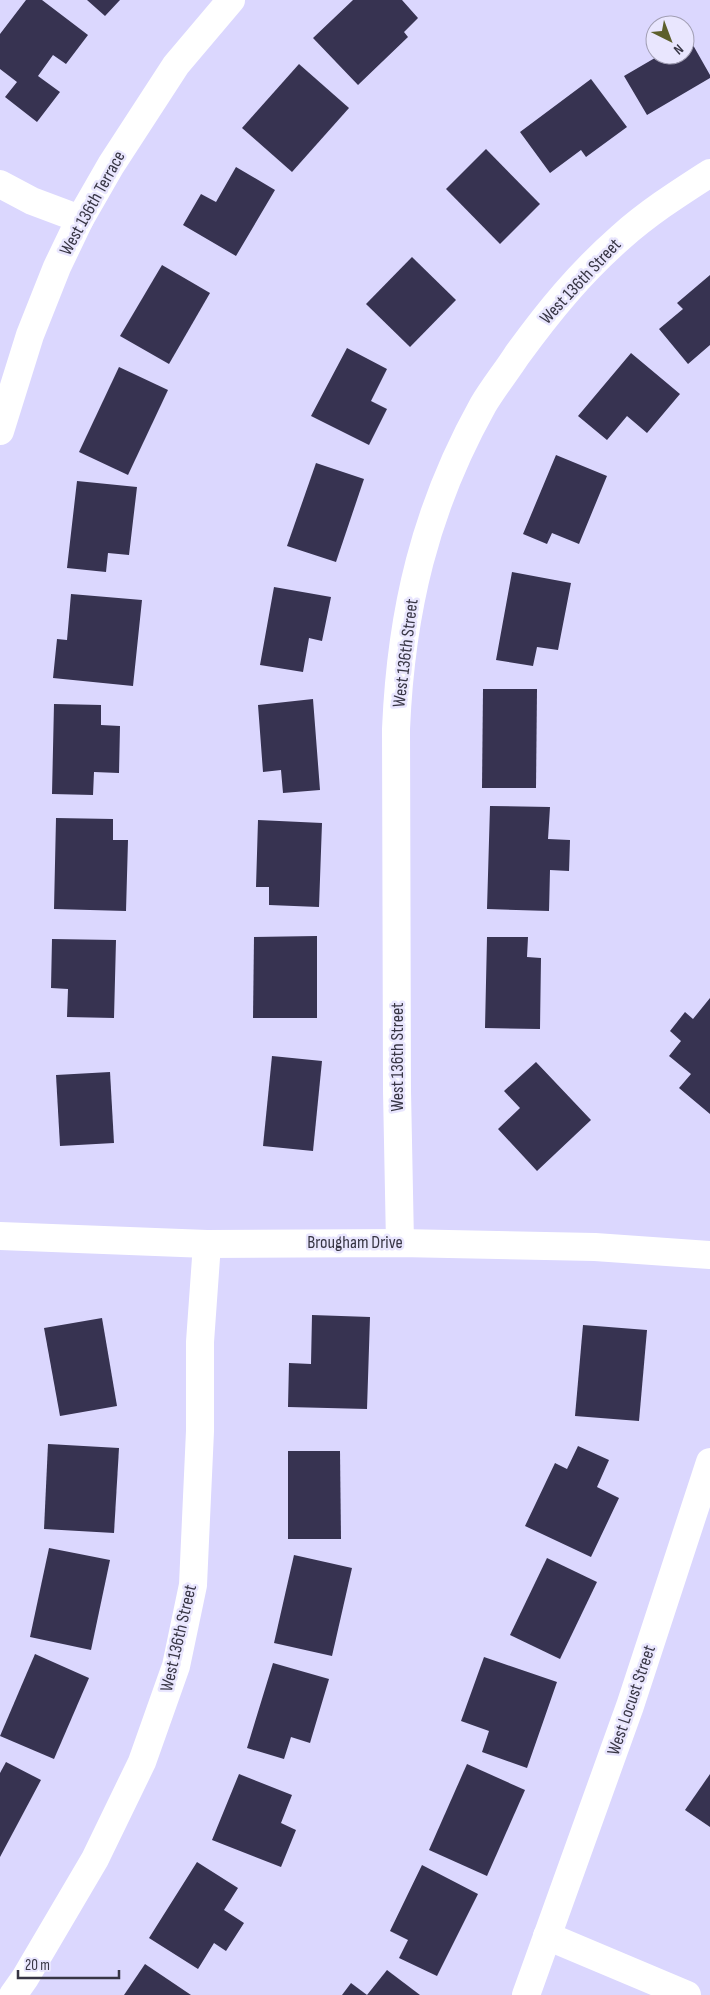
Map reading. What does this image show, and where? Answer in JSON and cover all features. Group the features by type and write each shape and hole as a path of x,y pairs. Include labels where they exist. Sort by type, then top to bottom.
{"street":[{"name":"West 136th Terrace","path":"0,431 30,335 57,267 80,219 111,165 176,65 231,0"},
{"name":"West 136th Street","path":"400,1243 397,1091 396,730 398,683 407,614 419,560 439,499 458,454 480,412 547,313 583,273 622,236 664,203 710,173"},
{"path":"0,184 32,201 80,219"},
{"name":"Brougham Drive","path":"0,1236 207,1244 256,1242 400,1243 595,1247 710,1255"},
{"name":"West 136th Street","path":"14,1995 95,1859 142,1762 176,1666 193,1584 200,1431 200,1342 207,1244"},
{"name":"West Locust Street","path":"526,1995 630,1706 710,1462"},
{"path":"547,1936 687,1995"}],"building":[{"path":"26,0 42,0 88,35 66,64 53,55 38,76 60,92 37,122 5,97 17,82 0,69 0,34"},
{"path":"87,0 120,0 105,16"},
{"path":"353,0 402,0 418,18 404,32 408,37 358,85 313,38"},
{"path":"695,49 710,78 647,115 624,76 645,64 695,65"},
{"path":"299,64 349,108 292,172 242,128"},
{"path":"591,79 627,127 586,157 581,150 550,173 520,132"},
{"path":"486,149 540,204 500,244 446,189"},
{"path":"236,167 275,190 236,256 183,225 201,194 216,202"},
{"path":"412,257 456,300 410,347 366,304"},
{"path":"162,265 210,293 169,364 120,336"},
{"path":"710,275 710,345 688,364 659,329 683,309 677,303"},
{"path":"347,348 387,369 371,401 387,409 369,445 311,416"},
{"path":"631,353 680,394 647,433 627,416 607,440 578,416"},
{"path":"119,367 168,390 128,475 79,452"},
{"path":"556,455 607,476 579,544 552,533 547,544 523,534"},
{"path":"316,463 364,479 336,562 287,546"},
{"path":"77,481 137,487 129,555 108,553 106,572 67,568"},
{"path":"512,572 571,583 558,650 537,647 533,666 496,660"},
{"path":"274,587 331,597 322,641 309,638 303,672 260,665"},
{"path":"71,594 142,600 133,686 53,678 57,639 67,640"},
{"path":"483,689 537,689 536,788 482,788"},
{"path":"313,699 320,790 283,793 281,770 263,772 258,705"},
{"path":"54,704 101,705 101,725 120,726 119,773 94,772 93,795 52,794"},
{"path":"490,806 550,807 548,839 570,840 569,871 550,870 549,911 487,909"},
{"path":"56,818 113,819 113,840 128,840 126,911 54,909"},
{"path":"258,820 322,823 319,907 269,905 269,887 256,887"},
{"path":"317,936 317,1018 253,1018 254,937"},
{"path":"487,937 528,937 527,957 541,958 540,1029 485,1028"},
{"path":"52,939 116,940 114,1018 67,1017 68,989 51,988"},
{"path":"710,998 710,1114 679,1088 691,1074 669,1056 681,1041 670,1031 685,1012 693,1019"},
{"path":"272,1056 322,1061 313,1151 263,1146"},
{"path":"536,1062 591,1120 537,1171 498,1129 520,1108 504,1091"},
{"path":"110,1072 114,1143 60,1146 56,1075"},
{"path":"312,1315 370,1317 367,1409 288,1407 289,1363 311,1364"},
{"path":"102,1318 117,1406 60,1416 44,1328"},
{"path":"583,1325 647,1330 639,1421 575,1416"},
{"path":"48,1444 119,1448 114,1533 44,1529"},
{"path":"578,1446 609,1460 597,1487 619,1498 591,1557 525,1526 555,1463 567,1469"},
{"path":"288,1451 340,1451 341,1539 288,1539"},
{"path":"49,1548 110,1560 91,1650 30,1637"},
{"path":"294,1555 352,1568 332,1656 274,1643"},
{"path":"547,1558 597,1582 560,1659 510,1635"},
{"path":"35,1654 89,1678 54,1759 0,1736"},
{"path":"484,1657 557,1682 527,1768 482,1752 489,1731 461,1721"},
{"path":"273,1663 329,1679 310,1743 291,1737 284,1759 247,1748"},
{"path":"6,1762 41,1780 0,1857 0,1773"},
{"path":"467,1764 525,1790 487,1876 429,1850"},
{"path":"239,1774 292,1795 281,1823 296,1830 281,1867 212,1840"},
{"path":"710,1774 710,1827 685,1810"},
{"path":"197,1862 238,1888 224,1910 244,1923 226,1951 214,1943 198,1969 149,1938"},
{"path":"422,1865 478,1894 437,1976 399,1958 408,1940 390,1931"},
{"path":"145,1964 191,1995 124,1995"},
{"path":"387,1970 420,1995 367,1995"},
{"path":"351,1983 367,1995 342,1995"}]}
